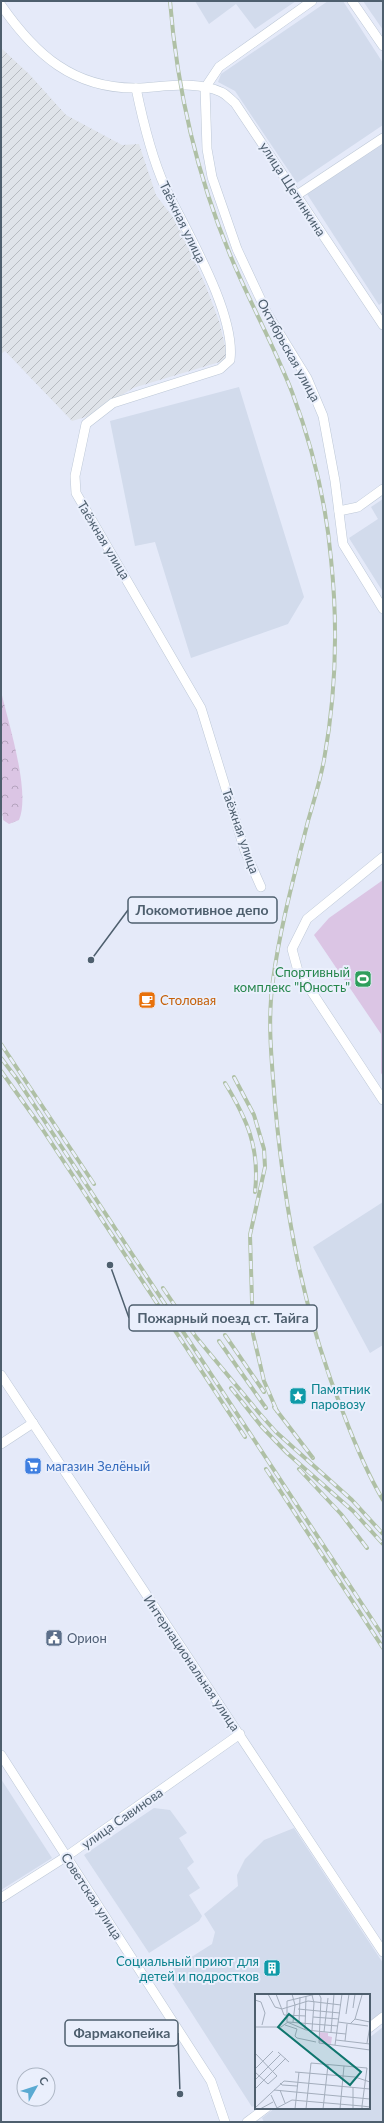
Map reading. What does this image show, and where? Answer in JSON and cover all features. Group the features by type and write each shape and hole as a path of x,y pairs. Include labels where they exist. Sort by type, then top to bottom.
{"street":[{"path":"205,88 219,67 312,1"},
{"path":"352,1 383,46"},
{"name":"улица Щетинкина","path":"1,5 30,43 64,70 87,80 114,86 136,88 180,85 222,92 235,103 380,314 383,325"},
{"name":"Таёжная улица","path":"136,88 145,131 165,186 209,276 221,307 232,346 230,360 220,369 113,403 86,424 75,476 76,493 201,708 245,851 261,887"},
{"name":"Октябрьская улица","path":"205,88 207,149 212,177 220,202 237,250 267,314 315,395 323,416 344,544 383,609"},
{"path":"297,195 383,138"},
{"path":"339,511 358,507 383,489"},
{"path":"383,857 307,919 292,949 298,971 383,1100"},
{"name":"Интернациональная улица","path":"1,1375 383,1952"},
{"path":"1,1444 33,1423"},
{"name":"улица Савинова","path":"1,1898 67,1856 240,1734"},
{"name":"Советская улица","path":"1,1755 210,2081 225,2122"},
{"path":"370,2027 383,2017"},
{"path":"247,2122 265,2109"}],"shaded area":[{"path":"195,1 296,1 255,29 236,4 209,24"},
{"path":"328,1 343,1 383,63 383,125 297,183 235,91 218,82 221,74"},
{"path":"363,1 383,1 383,30"},
{"path":"1,48 29,74 66,115 122,145 139,144 156,195 178,224 205,284 219,321 227,354 223,361 133,388 89,416 72,421 5,351 1,354"},
{"path":"383,143 383,302 379,305 307,194"},
{"path":"239,387 304,597 288,624 191,658 155,542 135,546 110,421"},
{"path":"383,499 383,592 349,538 378,519 371,507"},
{"path":"383,1202 383,1345 370,1353 313,1247"},
{"path":"1,1779 52,1858 1,1890"},
{"path":"154,1808 170,1810 187,1833 179,1838 194,1862 187,1868 200,1888 189,1895 202,1916 199,1921 149,1953 84,1855"},
{"path":"294,1828 383,1963 383,2011 370,2021 370,1994 255,1994 255,2106 252,2107 166,1973 212,1944 215,1932 204,1914 238,1886 237,1875 245,1859 264,1840"},
{"path":"383,2027 383,2122 264,2122 262,2118 274,2109 370,2109 370,2037"}],"green space":[{"path":"1,691 17,757 22,792 22,808 19,820 9,824 3,820 1,796"},
{"name":"Спортивный комплекс \"Юность\"","path":"383,880 383,1076 381,1073 381,1034 314,935 329,918"}],"railway":[{"path":"170,1 173,34 183,99 190,132 208,195 231,257 292,392 312,453 326,516 335,609 335,660 331,710 328,735 317,791 293,880 276,960 270,1011 271,1058 284,1184 290,1223 307,1301 317,1339 352,1437 383,1500"},
{"path":"1,1044 94,1184"},
{"path":"1,1058 17,1079 383,1636"},
{"path":"1,1071 41,1127 245,1437"},
{"path":"234,1077 254,1115 264,1149 265,1167 250,1235 253,1334 264,1381 277,1411"},
{"path":"225,1083 240,1109 254,1148 256,1161 255,1192"},
{"path":"163,1288 196,1337 276,1432 352,1500 383,1534"},
{"path":"225,1335 264,1392"},
{"path":"219,1341 266,1408"},
{"path":"231,1388 262,1427 287,1453 353,1511 383,1544"},
{"path":"274,1407 313,1458"},
{"path":"266,1469 383,1648"},
{"path":"299,1469 341,1514 367,1548"}],"place":[{"name":"Локомотивное депо","path":"91,960"},
{"name":"Спортивный комплекс \"Юность\"","path":"363,979"},
{"name":"Столовая","path":"147,1000"},
{"name":"Пожарный поезд ст. Тайга","path":"110,1265"},
{"name":"Памятник паровозу","path":"298,1396"},
{"name":"магазин Зелёный","path":"33,1466"},
{"name":"Орион","path":"54,1638"},
{"name":"Социальный приют для детей и подростков","path":"272,1968"},
{"name":"Фармакопейка","path":"180,2094"}]}
